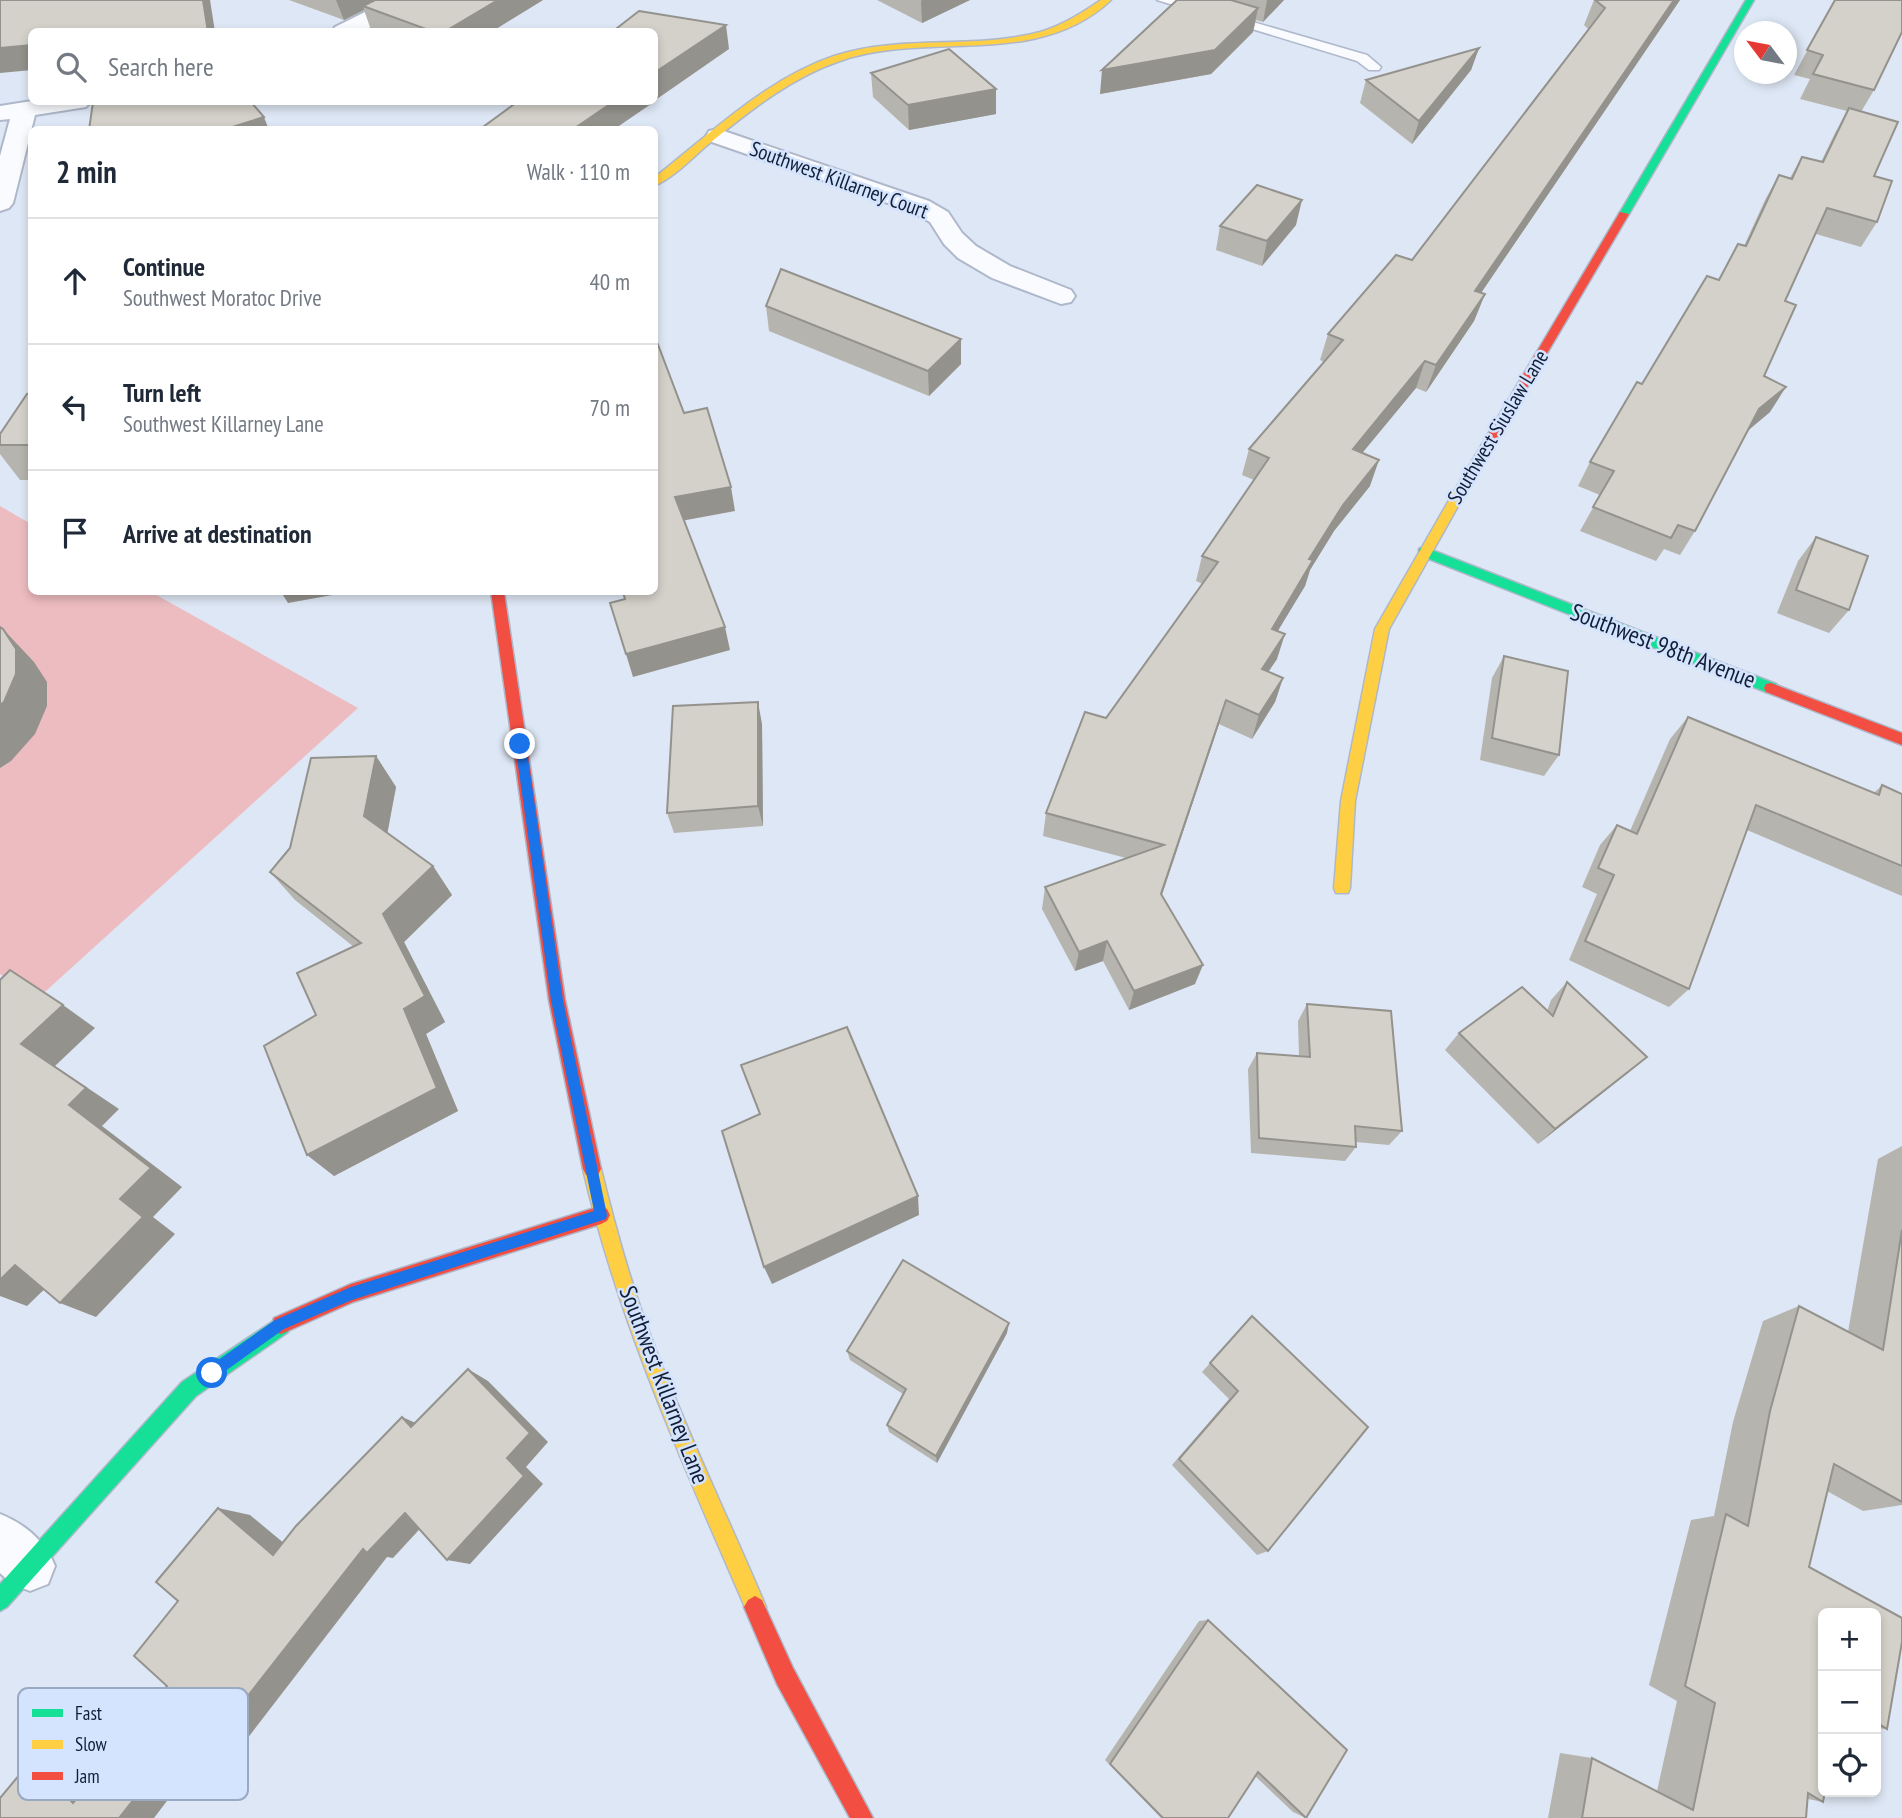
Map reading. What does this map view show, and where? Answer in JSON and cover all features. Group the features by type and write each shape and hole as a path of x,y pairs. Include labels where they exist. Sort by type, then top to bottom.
{"street":[{"path":"351,28 406,0"},
{"path":"658,180 800,76 835,60 900,44 1024,39 1067,27 1107,0"},
{"name":"Southwest Siuslaw Lane","path":"1342,888 1348,802 1382,629 1424,552 1750,0"},
{"path":"0,203 12,112 58,105"},
{"name":"Southwest Killarney Court","path":"718,136 920,206 939,217 953,238 967,252 1001,272 1061,296"},
{"name":"Southwest 98th Avenue","path":"1424,552 1902,739"},
{"name":"Southwest Killarney Lane","path":"497,595 557,1000 601,1215 646,1354 774,1651 862,1818"},
{"path":"10,1568 189,1389 280,1325 351,1293 601,1215"}],"lane":[{"path":"1163,0 1362,58 1374,67"}],"shaded area":[{"path":"0,506 28,522 28,595 156,595 358,708 36,1000 0,974"}],"building":[{"path":"0,0 203,0 207,28 28,28 28,45 0,48"},
{"path":"375,0 498,0 451,28 423,28 363,6"},
{"path":"1177,0 1231,0 1258,8 1215,50 1102,70"},
{"path":"1595,0 1674,0 1475,291 1485,294 1436,365 1425,361 1353,449 1379,460 1343,505 1309,559 1313,560 1272,629 1285,634 1262,669 1283,678 1259,715 1226,700 1161,894 1203,965 1134,991 1107,941 1079,952 1045,887 1164,845 1046,813 1085,712 1106,718 1218,562 1202,556 1269,458 1249,449 1343,340 1328,334 1396,255 1412,260 1605,8"},
{"path":"1835,0 1902,0 1902,32 1874,90 1813,74 1823,55 1807,50"},
{"path":"639,11 726,25 658,70 658,28 617,28"},
{"path":"1479,48 1419,121 1366,80"},
{"path":"949,49 996,89 908,105 871,73"},
{"path":"93,105 254,105 264,117 236,126 90,126"},
{"path":"513,105 609,105 578,126 484,126"},
{"path":"1849,108 1898,122 1874,176 1892,181 1877,222 1827,208 1785,301 1796,305 1764,376 1786,387 1759,409 1695,531 1678,525 1671,538 1593,507 1614,471 1590,462 1637,382 1642,384 1707,276 1719,280 1738,244 1746,246 1779,175 1792,179 1802,157 1823,162"},
{"path":"1257,185 1302,200 1267,241 1220,226"},
{"path":"781,269 961,339 928,371 766,306"},
{"path":"658,345 684,413 707,408 731,487 675,497 725,627 626,654 610,603 625,599 624,595 658,595"},
{"path":"27,394 28,445 0,445 0,434"},
{"path":"1816,537 1868,556 1849,610 1796,590"},
{"path":"0,627 16,649 16,674 4,702 0,705"},
{"path":"1504,656 1568,671 1559,755 1492,738"},
{"path":"758,702 758,806 667,813 673,706"},
{"path":"1688,717 1879,795 1882,785 1902,794 1902,866 1756,805 1689,989 1585,941 1614,875 1598,868 1617,825 1637,834"},
{"path":"376,756 364,816 433,866 383,914 425,996 404,1009 437,1088 307,1155 264,1046 316,1015 297,973 361,943 270,872 290,848 311,758"},
{"path":"10,970 63,1005 21,1044 86,1088 69,1105 151,1168 120,1199 143,1217 60,1303 15,1265 0,1280 0,980"},
{"path":"1567,982 1647,1057 1555,1129 1459,1033 1522,987 1553,1016"},
{"path":"1307,1004 1391,1011 1402,1131 1355,1126 1356,1147 1259,1138 1257,1053 1310,1057"},
{"path":"847,1027 918,1196 764,1267 722,1131 760,1114 741,1065"},
{"path":"1902,1230 1902,1502 1834,1464 1809,1567 1902,1618 1902,1642 1887,1729 1881,1725 1881,1608 1818,1608 1818,1797 1824,1797 1823,1802 1808,1793 1806,1818 1582,1818 1592,1758 1693,1810 1715,1703 1685,1686 1726,1514 1748,1526 1770,1411 1799,1306 1883,1350"},
{"path":"903,1260 1009,1323 936,1456 887,1425 906,1389 847,1351"},
{"path":"1252,1316 1368,1427 1268,1551 1179,1459 1238,1391 1210,1363"},
{"path":"468,1369 530,1433 507,1458 524,1476 447,1560 405,1513 367,1553 363,1549 248,1696 248,1688 165,1688 167,1686 134,1656 178,1601 156,1582 218,1508 273,1555 296,1526 402,1417 411,1427"},
{"path":"1208,1620 1347,1750 1306,1818 1258,1772 1228,1818 1163,1818 1110,1764"},
{"path":"18,1777 18,1800 70,1800 73,1803 75,1800 133,1800 119,1818 0,1818 0,1798"}],"traffic: fast":[{"path":"1624,214 1750,0"},
{"path":"1424,552 1771,688"},
{"path":"0,1600 189,1389 281,1325"}],"traffic: slow":[{"path":"658,180 765,96 813,68 838,58 873,50 1011,40 1044,34 1076,21 1107,0"},
{"path":"1342,888 1348,801 1382,629 1465,483"},
{"path":"592,1169 605,1226 641,1337 755,1607"}],"traffic: jam":[{"path":"1465,483 1624,214"},
{"path":"497,595 557,1000 592,1169"},
{"path":"1771,688 1902,739"},
{"path":"281,1325 351,1293 601,1215"},
{"path":"755,1607 785,1676 862,1818"}],"route":[{"path":"212,1373 280,1325 351,1293 601,1215 557,1000 520,744"}]}
